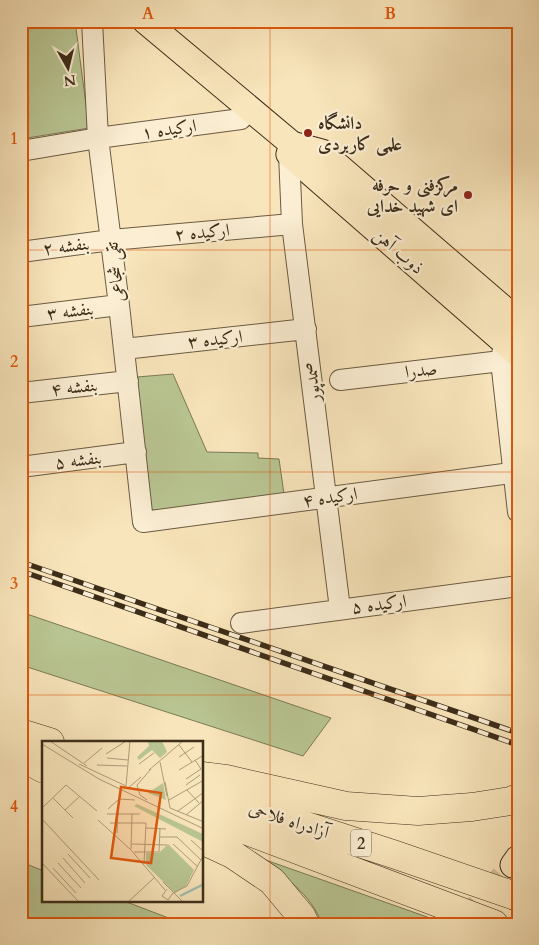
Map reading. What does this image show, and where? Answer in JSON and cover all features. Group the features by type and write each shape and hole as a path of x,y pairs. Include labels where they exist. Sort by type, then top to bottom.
{"highway":[{"path":"21,734 46,741"},
{"path":"21,756 42,761"},
{"path":"21,756 42,768"},
{"path":"204,776 226,779 346,806 418,811 472,807 518,798"},
{"name":"آزادراه فلاحی","path":"204,793 518,897"},
{"name":"آزادراه فلاحی","path":"204,815 494,924"},
{"path":"204,841 232,854 272,880 302,917 305,924"}],"main road":[{"name":"ذوب آهن","path":"145,21 291,149 507,353"},
{"name":"ذوب آهن","path":"291,149 322,152 516,319"},
{"path":"507,353 516,319"}],"street":[{"name":"تقی شجاعی","path":"92,21 98,138 128,381 143,522"},
{"name":"ارکیده ۱","path":"21,151 98,138 241,119"},
{"name":"صمدپور","path":"291,149 292,224 340,609"},
{"name":"ارکیده ۲","path":"111,240 292,224"},
{"name":"بنفشه ۲","path":"21,252 111,240"},
{"name":"بنفشه ۳","path":"21,317 119,305"},
{"name":"ارکیده ۳","path":"124,350 306,329"},
{"name":"صدرا","path":"340,380 507,353"},
{"path":"507,353 518,512"},
{"name":"بنفشه ۴","path":"21,393 128,381"},
{"name":"بنفشه ۵","path":"21,467 136,452"},
{"name":"ارکیده ۴","path":"143,522 515,472"},
{"name":"ارکیده ۵","path":"241,623 518,586"}],"green space":[{"path":"27,21 75,21 89,128 21,139 21,28"},
{"path":"173,374 207,452 258,453 258,458 279,459 284,494 150,513 137,377"},
{"path":"21,612 331,718 303,756 21,665"},
{"path":"260,858 447,924 322,924 311,904 296,886"},
{"path":"21,862 42,870 42,902 127,902 179,922 177,924 21,924"}],"tunnel":[{"path":"463,924 513,865"}],"railway":[{"path":"21,562 518,733"},
{"path":"21,571 518,745"}],"place":[{"name":"دانشگاه علمی کاربردی","path":"308,133"},
{"name":"مرکزفنی و حرفه ای شهید خدایی","path":"468,195"}]}
